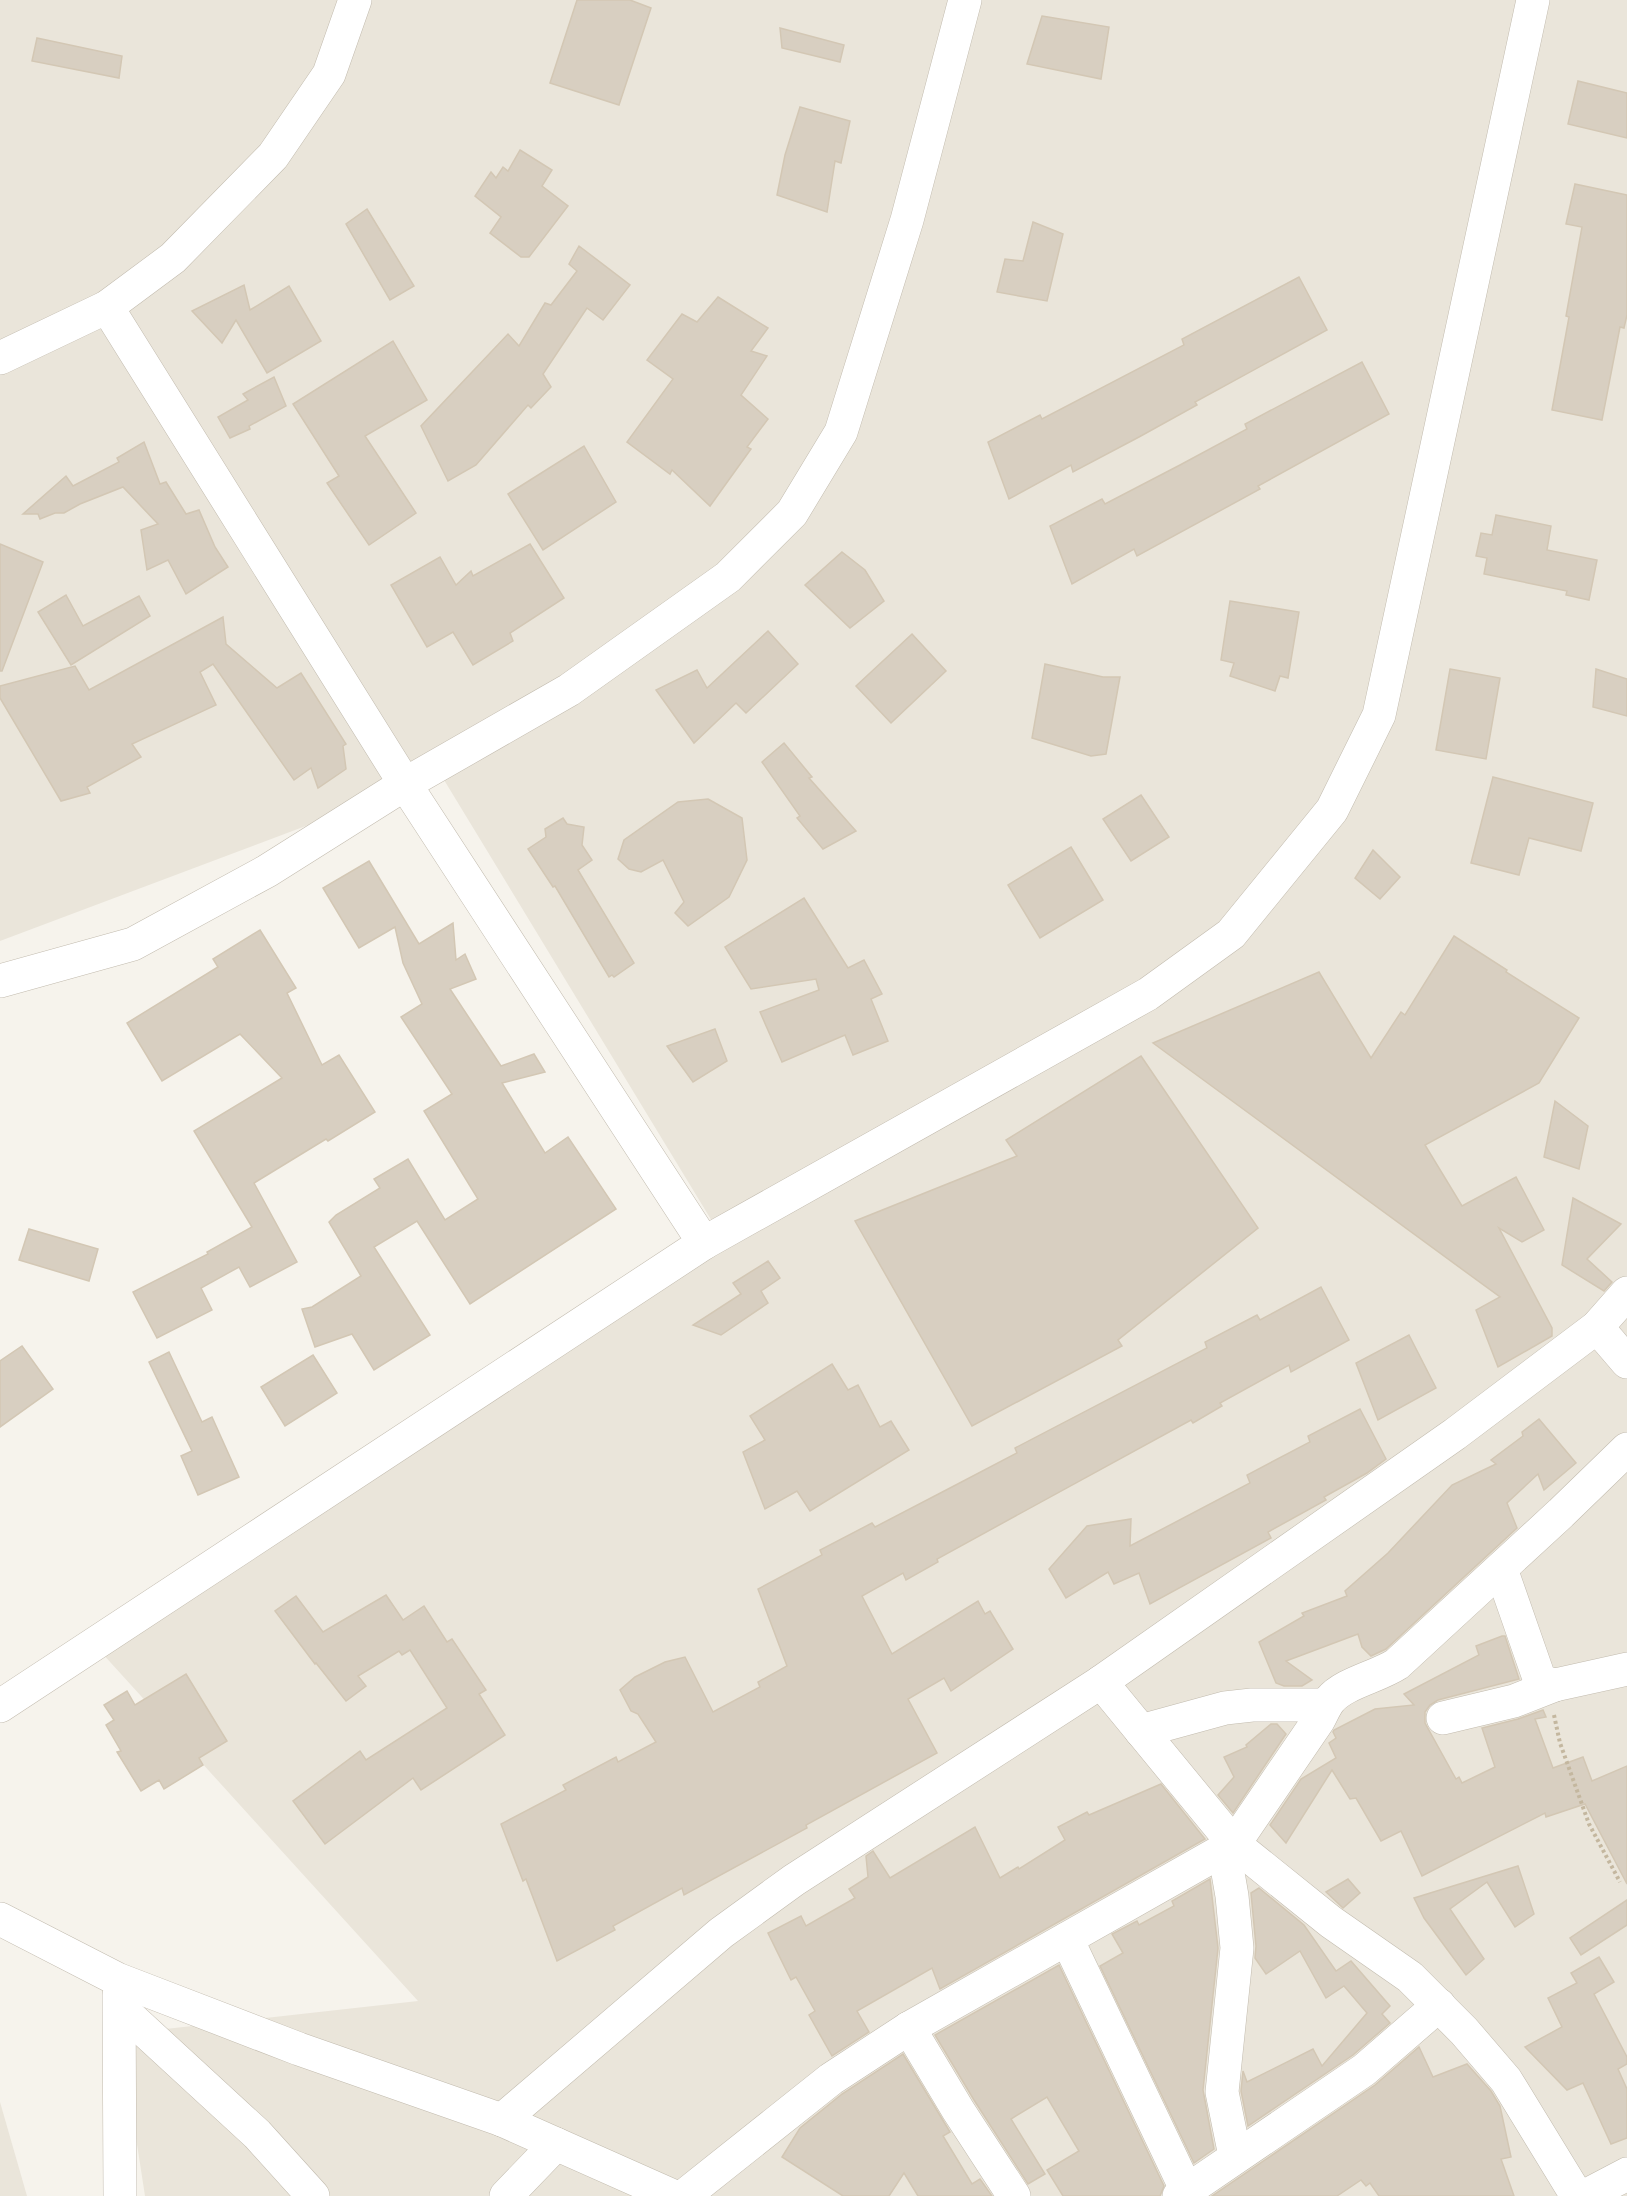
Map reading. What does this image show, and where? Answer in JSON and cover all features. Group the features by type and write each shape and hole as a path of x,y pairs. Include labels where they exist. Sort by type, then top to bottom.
{"street":[{"path":"0,358 107,307 172,258 273,156 329,74 356,0"},
{"path":"0,981 133,944 267,871 405,784 569,690 728,577 792,513 841,432 907,220 965,0"},
{"path":"0,1706 704,1243 1148,994 1231,934 1332,810 1379,715 1533,0"},
{"path":"107,307 405,784 704,1243"},
{"path":"502,2120 721,1933 794,1880 1101,1682 1455,1434 1597,1327 1627,1293"},
{"path":"1597,1327 1627,1362"},
{"path":"684,2196 831,2079 909,2028 1229,1847 1335,1695 1397,1664 1627,1449"},
{"path":"1501,1569 1538,1675 1543,1682 1551,1686"},
{"path":"1443,1718 1514,1701 1551,1686 1627,1669"},
{"path":"1101,1682 1229,1847 1410,1977 1464,2031 1506,2080 1577,2196"},
{"path":"1141,1731 1224,1708 1252,1705 1326,1705"},
{"path":"1229,1847 1237,1948 1222,2092 1235,2156"},
{"path":"0,1919 119,1993 257,2134 313,2196"},
{"path":"1067,1939 1183,2193 1364,2070 1439,2005"},
{"path":"119,1993 299,2049 502,2120 673,2196"},
{"path":"119,1993 120,2196"},
{"path":"909,2028 958,2110 1014,2196"},
{"path":"506,2196 556,2144"},
{"path":"1585,2196 1627,2175"}],"path":[{"path":"1551,1686 1560,1743 1588,1824 1620,1882"}],"shaded area":[{"path":"0,0 1627,0 1627,2196 145,2196 120,2034 418,2001 101,1652 718,1231 441,775 0,941"},
{"path":"0,2102 27,2196 0,2196"}],"building":[{"path":"577,0 630,0 651,8 619,105 550,83"},
{"path":"1042,16 1109,27 1101,79 1027,64"},
{"path":"780,28 844,45 840,62 782,48"},
{"path":"37,38 122,56 119,78 32,61"},
{"path":"1578,81 1627,93 1627,138 1568,124"},
{"path":"800,107 850,121 841,163 835,161 827,212 777,195 785,155"},
{"path":"520,150 552,170 542,186 568,206 529,257 521,257 490,233 501,217 475,196 491,172 496,178 503,167 508,171"},
{"path":"1575,184 1627,195 1627,315 1624,328 1620,327 1602,420 1552,410 1582,227 1566,224"},
{"path":"367,209 414,286 390,300 346,224"},
{"path":"1033,222 1063,234 1047,301 997,292 1005,259 1023,261"},
{"path":"579,246 630,285 603,320 587,308 543,374 551,387 531,408 528,405 476,465 448,481 421,426 508,334 519,346 545,303 551,305 577,271 569,264"},
{"path":"1299,277 1327,330 1195,402 1197,405 1139,437 1073,472 1071,465 1009,499 988,442 1040,415 1042,419 1184,345 1182,339"},
{"path":"244,285 250,310 289,286 321,341 267,373 236,320 222,343 192,311"},
{"path":"718,297 768,328 751,351 767,356 741,395 768,419 747,447 751,449 710,506 672,470 670,474 627,442 673,379 647,360 682,314 697,322"},
{"path":"393,341 427,400 365,436 416,513 369,545 327,483 339,476 293,404"},
{"path":"1362,362 1389,414 1258,486 1260,489 1137,556 1134,549 1072,584 1050,526 1102,499 1105,504 1180,465 1247,429 1245,424"},
{"path":"274,377 286,406 249,426 250,429 230,438 218,417 248,400 243,394"},
{"path":"144,442 160,484 166,482 186,514 199,510 215,547 228,567 186,594 168,560 147,570 141,530 158,524 123,487 64,513 55,513 40,519 38,514 23,514 66,476 73,486 119,462 117,458"},
{"path":"584,446 616,502 543,550 508,494"},
{"path":"1496,515 1551,526 1547,550 1597,560 1589,600 1566,595 1567,591 1484,574 1487,558 1476,556 1481,533 1492,535"},
{"path":"0,544 43,562 2,671 0,671"},
{"path":"530,544 564,598 510,633 513,641 473,665 453,632 427,647 391,585 440,557 456,585 471,571 473,576"},
{"path":"842,552 865,570 884,601 850,628 805,585"},
{"path":"66,595 83,626 139,596 150,616 71,665 38,612"},
{"path":"1230,601 1299,612 1288,678 1280,676 1275,691 1230,676 1234,663 1221,660"},
{"path":"223,617 226,644 277,688 301,673 346,744 343,746 346,769 318,788 311,768 294,780 213,664 200,672 216,705 132,744 141,757 87,787 90,793 61,801 0,698 0,686 75,666 89,690"},
{"path":"768,631 798,664 746,713 736,703 694,743 656,690 697,670 707,688"},
{"path":"912,634 946,671 891,723 856,686"},
{"path":"1045,664 1103,677 1120,677 1106,754 1091,756 1032,738"},
{"path":"1450,669 1500,678 1486,759 1436,750"},
{"path":"1596,669 1627,679 1627,716 1593,707"},
{"path":"784,743 812,777 809,778 856,831 823,849 797,818 800,816 762,762"},
{"path":"1493,777 1593,803 1581,851 1529,838 1519,875 1471,863"},
{"path":"1141,795 1169,837 1131,861 1103,819"},
{"path":"708,799 742,818 747,860 729,897 688,926 675,913 684,902 663,860 641,872 629,869 618,859 624,840 678,802"},
{"path":"563,818 567,824 584,827 582,845 592,860 578,870 634,963 614,977 612,975 609,977 555,886 553,887 528,849 546,837 545,829"},
{"path":"1071,847 1103,900 1040,938 1008,885"},
{"path":"1373,850 1400,877 1380,899 1355,878"},
{"path":"369,861 419,944 453,923 456,960 465,954 476,979 450,989 501,1066 534,1054 545,1072 502,1083 545,1153 568,1137 616,1209 470,1304 417,1221 374,1247 430,1335 374,1370 352,1334 315,1347 302,1309 312,1307 361,1276 329,1222 336,1215 380,1188 374,1179 408,1159 445,1220 478,1199 424,1111 452,1094 401,1017 422,1004 403,963 395,927 359,948 323,888"},
{"path":"804,898 848,968 864,960 882,994 871,999 888,1041 853,1055 845,1035 782,1062 760,1012 819,990 816,979 751,989 725,947"},
{"path":"260,930 296,988 287,993 322,1065 339,1055 375,1112 254,1183 297,1262 250,1287 239,1267 201,1288 212,1310 157,1338 133,1292 208,1254 207,1252 252,1227 194,1131 282,1078 240,1034 162,1081 127,1023 218,967 213,959"},
{"path":"1454,936 1579,1018 1539,1083 1425,1145 1462,1206 1516,1177 1544,1230 1522,1242 1499,1228 1552,1328 1552,1336 1498,1367 1476,1310 1500,1297 1153,1043 1319,972 1371,1058 1401,1012 1405,1015"},
{"path":"715,1029 727,1061 693,1082 667,1046"},
{"path":"1141,1056 1258,1228 1118,1340 1122,1346 972,1426 855,1221 1017,1156 1006,1140"},
{"path":"1555,1101 1588,1126 1579,1169 1544,1157"},
{"path":"1573,1198 1621,1224 1587,1259 1612,1282 1604,1291 1562,1265"},
{"path":"29,1229 98,1249 89,1281 19,1260"},
{"path":"768,1261 780,1278 761,1291 768,1303 721,1335 693,1325 741,1294 733,1283"},
{"path":"1321,1287 1349,1340 1291,1372 1289,1365 1220,1403 1222,1406 1193,1423 1191,1420 937,1559 938,1562 906,1580 903,1573 862,1596 892,1654 978,1601 985,1614 990,1611 1013,1649 951,1691 944,1678 908,1699 937,1753 684,1895 682,1888 613,1926 615,1930 557,1961 526,1879 523,1881 501,1824 566,1790 563,1785 616,1757 618,1762 656,1742 638,1714 631,1711 620,1690 635,1677 665,1662 685,1657 713,1712 760,1687 758,1682 787,1666 758,1589 822,1555 820,1550 872,1523 875,1527 1017,1453 1015,1448 1207,1348 1205,1342 1257,1315 1260,1320"},
{"path":"1409,1335 1436,1388 1378,1420 1356,1363"},
{"path":"22,1346 53,1389 0,1427 0,1361"},
{"path":"169,1352 202,1422 212,1417 239,1477 198,1495 181,1456 192,1451 149,1362"},
{"path":"313,1355 337,1393 285,1426 261,1387"},
{"path":"832,1364 848,1390 858,1385 880,1427 891,1421 909,1450 810,1511 797,1491 765,1509 743,1452 765,1440 750,1416"},
{"path":"1360,1409 1386,1459 1367,1473 1324,1497 1326,1500 1268,1532 1271,1538 1150,1604 1139,1573 1114,1584 1108,1572 1066,1598 1049,1569 1087,1526 1131,1519 1130,1546 1250,1483 1247,1475 1310,1442 1308,1436"},
{"path":"1539,1419 1576,1463 1544,1490 1538,1474 1507,1503 1517,1528 1386,1649 1371,1656 1362,1647 1358,1634 1286,1661 1312,1680 1302,1686 1284,1686 1276,1683 1259,1642 1304,1616 1302,1613 1347,1596 1345,1591 1388,1553 1452,1485 1496,1464 1491,1460 1523,1436 1522,1432"},
{"path":"386,1595 403,1620 424,1606 447,1642 452,1639 486,1690 479,1694 505,1735 421,1790 413,1778 325,1844 293,1801 360,1751 366,1760 447,1708 410,1650 402,1655 399,1651 358,1676 366,1686 346,1701 275,1611 296,1596 323,1632"},
{"path":"1505,1636 1519,1679 1438,1700 1425,1712 1425,1723 1456,1779 1459,1777 1462,1783 1495,1767 1482,1728 1543,1710 1546,1717 1535,1719 1553,1768 1583,1757 1592,1781 1627,1766 1627,1884 1585,1804 1546,1817 1545,1813 1422,1876 1401,1831 1381,1841 1356,1798 1350,1799 1332,1770 1286,1843 1270,1825 1301,1779 1336,1758 1329,1743 1336,1738 1334,1730 1375,1709 1414,1705 1404,1694 1479,1655 1476,1646"},
{"path":"186,1674 227,1741 199,1758 203,1765 164,1789 159,1780 141,1791 117,1752 121,1751 106,1725 114,1720 104,1705 127,1691 135,1705"},
{"path":"1271,1724 1277,1724 1286,1734 1233,1813 1218,1795 1234,1777 1224,1757 1247,1747 1246,1745"},
{"path":"1161,1784 1205,1839 940,1989 932,1968 857,2011 869,2032 832,2056 809,2015 815,2011 796,1977 791,1980 768,1933 801,1916 806,1926 855,1898 849,1889 868,1877 866,1856 873,1851 890,1878 975,1827 1000,1878 1018,1867 1019,1869 1065,1840 1058,1827 1087,1812 1089,1815"},
{"path":"1518,1866 1534,1914 1515,1927 1487,1882 1450,1909 1484,1959 1466,1975 1424,1918 1414,1898"},
{"path":"1210,1879 1218,1948 1203,2090 1214,2149 1194,2163 1100,1966 1123,1953 1112,1934 1137,1921 1139,1925 1174,1906 1172,1901"},
{"path":"1348,1879 1360,1893 1343,1908 1326,1892"},
{"path":"1259,1888 1304,1925 1336,1971 1351,1961 1390,2006 1382,2014 1390,2023 1353,2055 1248,2126 1241,2091 1243,2071 1247,2082 1313,2049 1322,2066 1367,2013 1344,1986 1326,1998 1300,1951 1266,1974 1255,1958 1251,1893"},
{"path":"1627,1900 1627,1925 1581,1955 1570,1938"},
{"path":"1599,1957 1614,1982 1594,1994 1627,2057 1627,2064 1618,2069 1627,2089 1627,2138 1611,2144 1583,2083 1567,2090 1525,2047 1562,2027 1548,1998 1577,1983 1571,1973"},
{"path":"1059,1965 1164,2186 1160,2196 1063,2196 1047,2170 1079,2151 1047,2097 1011,2119 1045,2174 1028,2184 935,2035"},
{"path":"1419,2047 1433,2077 1467,2064 1491,2091 1500,2106 1511,2157 1501,2159 1514,2196 1379,2196 1370,2183 1366,2186 1361,2180 1337,2196 1212,2196 1375,2085"},
{"path":"903,2054 950,2132 943,2136 972,2184 980,2179 992,2196 918,2196 904,2173 889,2196 843,2196 782,2157 800,2128 842,2094"}]}
